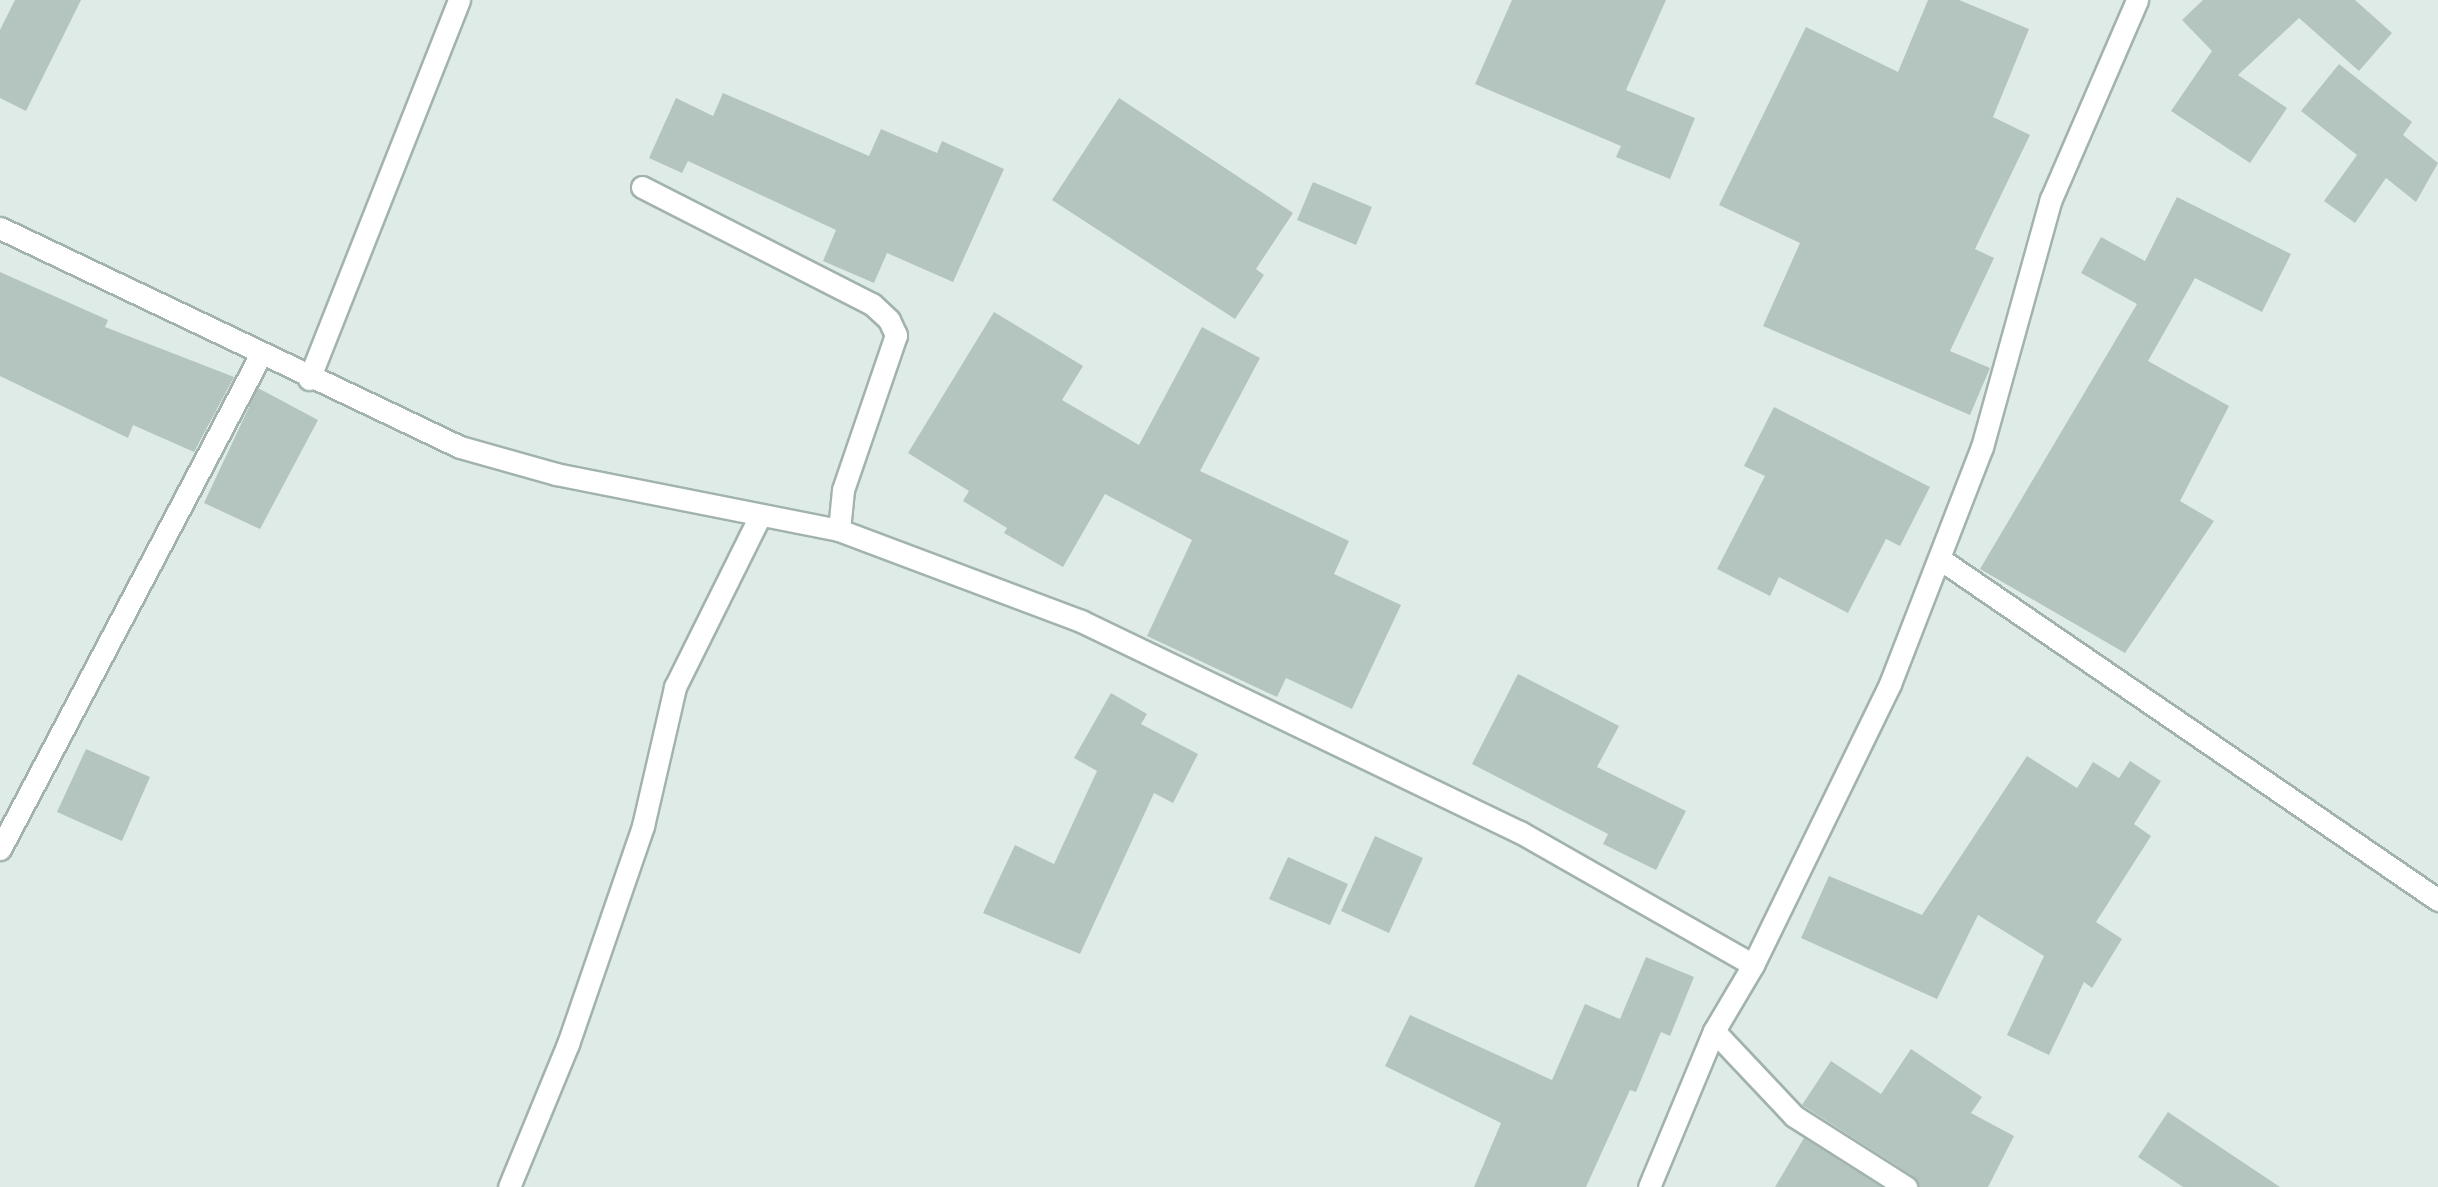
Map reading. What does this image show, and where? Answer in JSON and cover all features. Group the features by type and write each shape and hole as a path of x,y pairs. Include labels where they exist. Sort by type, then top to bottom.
{"street":[{"path":"309,379 459,0"},
{"path":"1649,1187 1714,1031 1753,965 1890,684 1982,447 2051,199 2137,0"},
{"path":"642,187 848,292 889,320 893,346 851,464 839,530"},
{"path":"0,228 309,379 460,447 759,518 839,530 1106,633 1520,832 1753,965"},
{"path":"0,849 261,354"},
{"path":"509,1187 568,1044 643,826 675,687 759,518"},
{"path":"1940,559 2438,900"},
{"path":"1714,1031 1794,1116 1906,1187"}],"building":[{"path":"15,0 81,0 26,111 0,98 0,30"},
{"path":"1512,0 1666,0 1626,90 1695,118 1670,179 1616,157 1621,146 1475,84"},
{"path":"1928,0 1959,0 2029,29 1993,117 2030,135 1975,249 1994,258 1950,351 1990,368 1970,415 1763,326 1800,243 1719,205 1806,27 1898,72"},
{"path":"2203,0 2355,0 2392,33 2359,71 2299,18 2238,75 2287,108 2250,163 2171,111 2212,51 2182,20"},
{"path":"2339,64 2412,122 2403,135 2438,163 2416,202 2386,178 2355,223 2324,201 2357,155 2301,111"},
{"path":"723,93 869,156 881,129 937,153 942,141 1004,169 953,282 887,253 874,283 823,261 836,230 688,161 682,173 649,158 676,98 713,116"},
{"path":"1119,98 1293,213 1256,269 1264,275 1235,319 1052,200"},
{"path":"1313,182 1372,207 1356,245 1297,220"},
{"path":"2177,197 2291,254 2262,312 2195,278 2148,361 2229,406 2180,501 2214,521 2125,653 1980,569 2137,304 2081,273 2101,237 2145,261"},
{"path":"0,272 108,320 105,327 234,377 194,452 133,425 128,438 0,376"},
{"path":"994,312 1083,366 1062,400 1139,445 1202,327 1260,358 1200,471 1349,541 1334,574 1401,605 1352,709 1286,678 1277,697 1147,636 1192,540 1105,494 1063,567 1004,533 1007,528 963,501 969,491 908,453"},
{"path":"258,388 318,420 260,529 204,503"},
{"path":"1774,407 1930,487 1900,546 1886,539 1848,613 1779,577 1770,596 1717,569 1765,476 1744,466"},
{"path":"1518,674 1619,726 1597,767 1686,811 1656,870 1603,844 1608,834 1472,764"},
{"path":"1111,693 1147,714 1141,724 1198,754 1173,803 1154,793 1080,954 983,913 1015,845 1054,864 1097,771 1074,758"},
{"path":"86,749 150,777 122,841 57,812"},
{"path":"2027,756 2077,788 2093,762 2119,778 2130,761 2161,781 2134,824 2151,836 2096,922 2122,939 2092,988 2084,982 2049,1055 2007,1035 2044,956 1978,915 1937,999 1801,938 1829,876 1922,915"},
{"path":"1375,836 1423,858 1389,933 1341,911"},
{"path":"1288,857 1348,884 1330,925 1269,899"},
{"path":"1646,957 1694,977 1670,1036 1661,1032 1636,1092 1630,1090 1586,1187 1474,1187 1501,1123 1385,1066 1410,1015 1552,1080 1585,1004 1620,1019"},
{"path":"1911,1049 1982,1097 1971,1113 2014,1136 1988,1187 1919,1187 1913,1176 1802,1105 1831,1061 1881,1094"},
{"path":"2168,1112 2280,1187 2183,1187 2138,1157"},
{"path":"1804,1138 1881,1187 1775,1187"}]}
